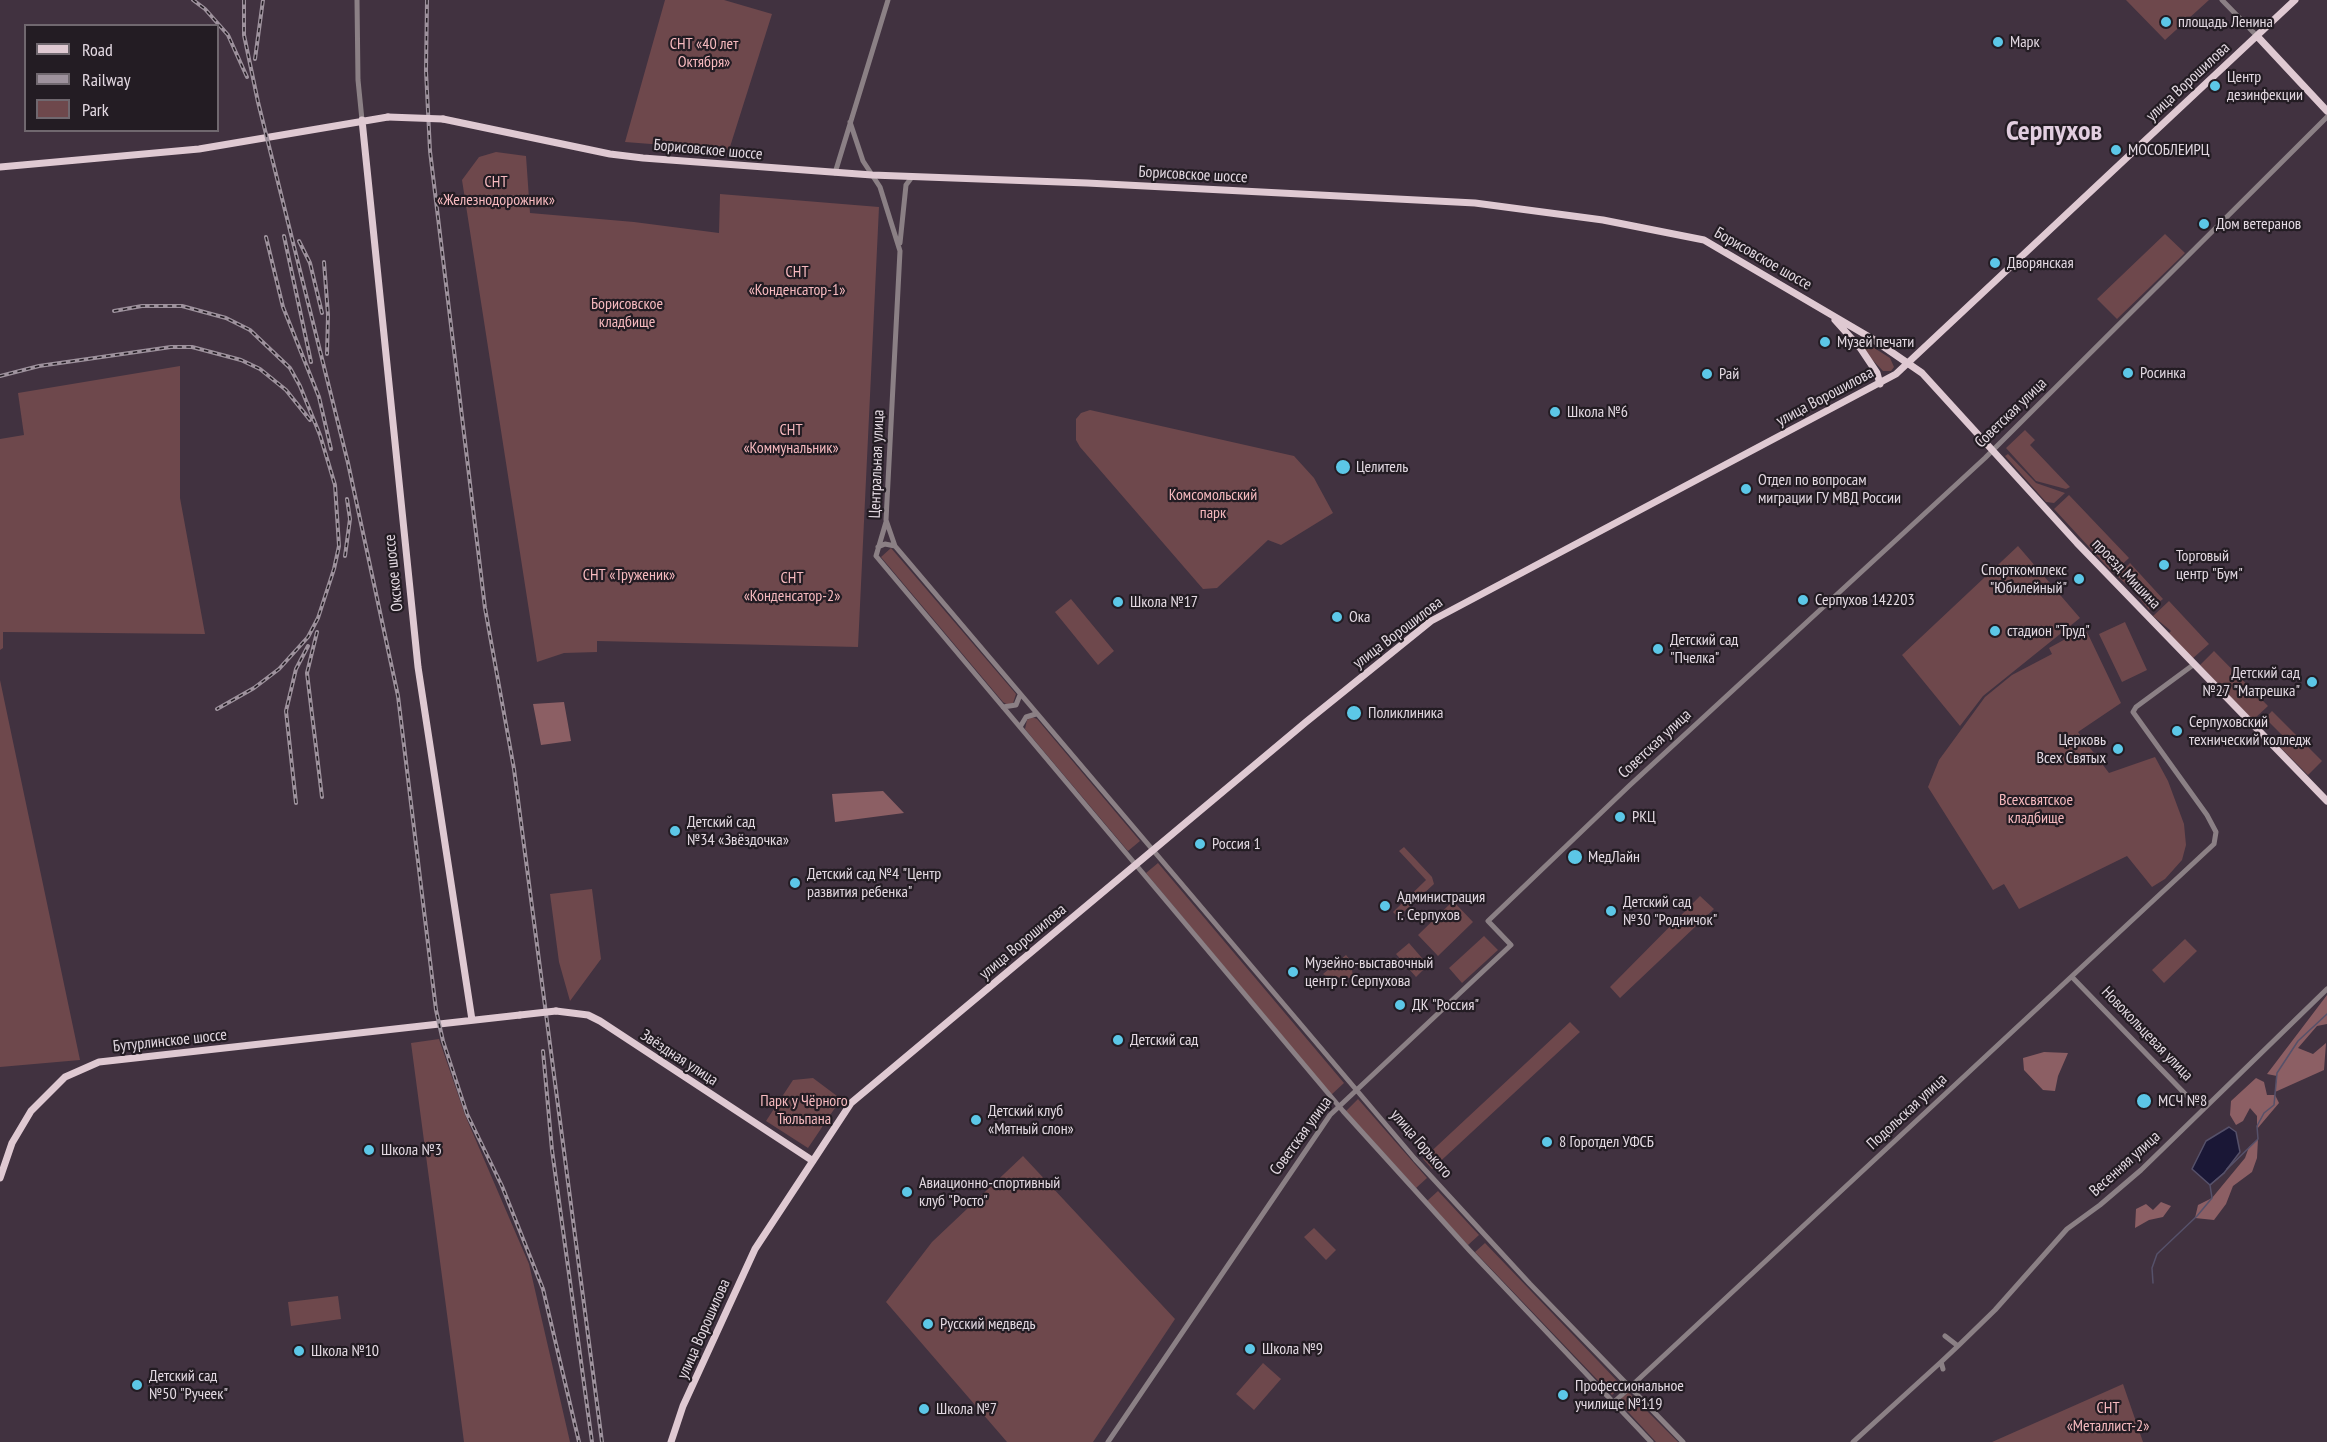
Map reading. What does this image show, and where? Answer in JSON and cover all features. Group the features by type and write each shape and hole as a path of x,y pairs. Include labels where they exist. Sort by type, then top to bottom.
{"main road":[{"name":"улица Ворошилова","path":"671,1442 683,1407 755,1249 851,1103 1405,641 1440,616 1880,384 1908,362 2295,0"},
{"path":"2257,36 2327,111"},
{"name":"Борисовское шоссе","path":"362,120 388,117 443,119 476,124 610,154 872,176 1086,183 1431,200 1521,207 1670,232 1704,240 1908,362"},
{"path":"0,167 200,148 362,120"},
{"name":"Окское шоссе","path":"362,120 418,667 472,1020"},
{"path":"1829,314 1861,349 1877,373 1880,384"},
{"path":"1861,349 1863,342 1871,338"},
{"name":"проезд Мишина","path":"1908,362 1922,373 2193,665 2327,801"},
{"name":"Звёздная улица","path":"472,1020 571,1011 600,1021 813,1161"},
{"name":"Бутурлинское шоссе","path":"0,1178 12,1143 31,1111 49,1090 78,1070 99,1062 472,1020"}],"street":[{"path":"357,0 357,62 362,120"},
{"path":"835,173 888,0"},
{"path":"2222,0 2257,36"},
{"name":"Советская улица","path":"1108,1442 1293,1169 1339,1106 1511,945 1488,921 1629,786 1993,450 2327,117"},
{"name":"Центральная улица","path":"850,122 864,161 880,187 900,251 886,520 895,546 1152,851"},
{"path":"900,251 906,185 912,177"},
{"path":"886,520 876,556 1339,1106 1458,1238 1651,1442"},
{"path":"878,547 885,544 895,546"},
{"name":"Подольская улица","path":"1613,1403 2216,840 2216,832 2207,815 2133,712 2136,707 2193,665"},
{"path":"1003,707 1016,705 1020,695"},
{"path":"1020,727 1026,717 1036,714"},
{"name":"улица Горького","path":"1152,851 1356,1090 1486,1237 1683,1442"},
{"name":"Новокольцевая улица","path":"2072,976 2190,1099 2205,1105"},
{"name":"Весенняя улица","path":"1853,1442 1995,1311 2067,1229 2100,1205 2141,1170 2205,1105 2327,989"},
{"path":"1945,1336 1958,1346"},
{"path":"1941,1362 1943,1369"}],"green space":[{"name":"СНТ «40 лет Октября»","path":"665,0 724,0 772,14 729,150 625,142"},
{"name":"площадь Ленина","path":"2126,0 2209,0 2165,40"},
{"path":"496,152 526,156 530,213 634,222 719,233 720,194 879,207 858,647 597,641 597,652 564,653 537,662 462,180 479,157"},
{"path":"2165,234 2185,253 2117,319 2097,299"},
{"path":"1868,344 1890,358 1894,367 1891,371 1883,371 1864,351 1863,348"},
{"path":"180,366 180,498 205,634 3,632 3,648 0,650 0,439 24,435 18,393"},
{"name":"Комсомольский парк","path":"1090,410 1294,456 1314,478 1333,513 1281,545 1268,540 1217,588 1203,589 1080,447 1076,440 1076,419 1081,413"},
{"path":"2025,430 2035,440 2030,445 2070,487 2066,489 2036,481 2006,448"},
{"path":"2008,454 2036,483 2065,493 2054,503 2046,502 2005,456"},
{"path":"2069,495 2129,558 2113,573 2054,509"},
{"name":"стадион \"Труд\"","path":"2018,546 2080,618 1983,696 1960,726 1902,655"},
{"path":"891,548 1016,694 1013,703 1008,705 1003,702 881,557"},
{"path":"2130,563 2163,599 2149,610 2133,590 2117,576"},
{"path":"1071,599 1114,651 1098,665 1055,612"},
{"path":"2169,601 2209,644 2192,659 2169,633 2171,631 2153,616"},
{"path":"2125,622 2147,670 2122,682 2099,634"},
{"name":"Всехсвятское кладбище","path":"2087,632 2121,703 2078,732 2109,773 2155,757 2168,781 2184,824 2186,845 2182,860 2165,879 2152,887 2127,856 2019,909 2004,884 1993,890 1928,787 1939,760 1985,697 2012,675 2052,654 2049,648 2071,636"},
{"path":"2214,651 2268,706 2253,720 2200,665"},
{"path":"0,680 80,1060 0,1067"},
{"path":"2272,711 2322,761 2308,775 2276,743 2283,736 2265,718"},
{"path":"1032,717 1037,719 1140,841 1128,851 1025,729 1027,720"},
{"path":"1404,847 1432,877 1434,884 1398,917 1393,912 1426,880 1399,851"},
{"path":"1158,863 1344,1083 1331,1095 1146,873"},
{"path":"592,889 601,959 570,1001 559,962 550,894"},
{"path":"1700,896 1714,909 1620,998 1610,987"},
{"path":"1453,901 1473,922 1438,956 1418,935"},
{"path":"1484,936 1498,950 1462,983 1449,968"},
{"path":"2185,939 2197,951 2164,983 2152,970"},
{"path":"1409,943 1428,965 1416,977 1396,954"},
{"path":"1346,955 1351,961 1353,978 1327,977 1323,974"},
{"path":"1570,1022 1580,1032 1432,1169 1423,1159"},
{"path":"439,1039 465,1115 529,1264 570,1442 464,1442 411,1043"},
{"name":"Парк у Чёрного Тюльпана","path":"813,1078 841,1099 808,1148 766,1121 793,1080"},
{"path":"1358,1099 1427,1178 1416,1188 1346,1111"},
{"path":"1023,1156 1175,1319 1093,1442 1007,1442 886,1302 932,1242"},
{"path":"1438,1191 1479,1235 1468,1245 1427,1201"},
{"path":"1314,1228 1336,1250 1326,1260 1304,1237"},
{"path":"1485,1243 1622,1386 1612,1395 1475,1252"},
{"path":"338,1296 341,1319 291,1326 288,1302"},
{"path":"1263,1363 1281,1379 1254,1410 1236,1394"},
{"name":"СНТ «Металлист-2»","path":"2123,1384 2143,1442 1992,1442"},
{"path":"1628,1392 1678,1442 1656,1442 1618,1401"}],"shaded area":[{"path":"564,702 571,741 541,745 533,704"},
{"path":"883,791 904,813 835,822 832,794"},
{"path":"2327,995 2327,1024 2317,1026 2298,1048 2313,1054 2326,1043 2324,1070 2275,1092 2277,1076 2267,1074"},
{"path":"2044,1052 2068,1053 2058,1076 2055,1091 2043,1090 2024,1070 2023,1058"},
{"path":"2256,1078 2264,1082 2267,1095 2275,1095 2279,1103 2257,1129 2257,1116 2250,1108 2243,1121 2236,1125 2230,1115 2231,1101"},
{"path":"2229,1127 2236,1132 2240,1152 2224,1173 2210,1185 2192,1169 2206,1141"},
{"path":"2258,1139 2257,1158 2252,1172 2233,1186 2226,1204 2214,1220 2195,1218 2198,1205 2212,1198 2245,1158 2249,1147"},
{"path":"2161,1202 2171,1206 2163,1217 2149,1220 2135,1228 2136,1209 2146,1204 2153,1210"}],"waterway":[{"path":"2227,1169 2258,1139 2257,1126 2264,1113 2274,1105 2277,1073 2298,1041 2327,1014"},
{"path":"2153,1283 2152,1268 2157,1254 2197,1216 2212,1198 2210,1185 2224,1173"}],"railway":[{"path":"193,0 218,24"},
{"path":"244,0 244,35 258,102 348,463 398,696 436,1010 443,1041 467,1114 502,1186 543,1289 579,1442"},
{"path":"255,59 263,0"},
{"path":"427,0 426,71 430,151 485,608 514,769 602,1442"},
{"path":"219,25 228,35 247,77"},
{"path":"284,236 311,362"},
{"path":"266,237 283,307 319,397 331,449"},
{"path":"299,241 310,263 322,313"},
{"path":"324,262 328,315 327,354"},
{"path":"114,311 142,306 182,306 226,318 250,330 290,368 300,386 320,435 335,485 339,546 318,618 308,637 279,669 254,688 217,709"},
{"path":"0,376 39,366 171,347 192,347 241,360 260,369 286,390 310,420"},
{"path":"345,556 350,519 347,499"},
{"path":"317,632 307,673 322,797"},
{"path":"296,803 286,711 296,669 308,646"},
{"path":"543,1051 552,1150 592,1442"}],"place":[{"name":"площадь Ленина","path":"2166,22"},
{"name":"Марк","path":"1998,42"},
{"name":"Центр дезинфекции","path":"2215,86"},
{"name":"МОСОБЛЕИРЦ","path":"2116,150"},
{"name":"Дом ветеранов","path":"2204,224"},
{"name":"Дворянская","path":"1995,263"},
{"name":"Музей печати","path":"1825,342"},
{"name":"Росинка","path":"2128,373"},
{"name":"Рай","path":"1707,374"},
{"name":"Школа №6","path":"1555,412"},
{"name":"Целитель","path":"1343,467"},
{"name":"Отдел по вопросам миграции ГУ МВД России","path":"1746,489"},
{"name":"Торговый центр \"Бум\"","path":"2164,565"},
{"name":"Спорткомплекс \"Юбилейный\"","path":"2079,579"},
{"name":"Серпухов 142203","path":"1803,600"},
{"name":"Школа №17","path":"1118,602"},
{"name":"Ока","path":"1337,617"},
{"name":"стадион \"Труд\"","path":"1995,631"},
{"name":"Детский сад \"Пчелка\"","path":"1658,649"},
{"name":"Детский сад №27 \"Матрешка\"","path":"2312,682"},
{"name":"Поликлиника","path":"1354,713"},
{"name":"Серпуховский технический колледж","path":"2177,731"},
{"name":"Церковь Всех Святых","path":"2118,749"},
{"name":"РКЦ","path":"1620,817"},
{"name":"Детский сад №34 «Звёздочка»","path":"675,831"},
{"name":"Россия 1","path":"1200,844"},
{"name":"МедЛайн","path":"1575,857"},
{"name":"Детский сад №4 \"Центр развития ребенка\"","path":"795,883"},
{"name":"Администрация г. Серпухов","path":"1385,906"},
{"name":"Детский сад №30 \"Родничок\"","path":"1611,911"},
{"name":"Музейно-выставочный центр г. Серпухова","path":"1293,972"},
{"name":"ДК \"Россия\"","path":"1400,1005"},
{"name":"Детский сад","path":"1118,1040"},
{"name":"МСЧ №8","path":"2144,1101"},
{"name":"Детский клуб «Мятный слон»","path":"976,1120"},
{"name":"8 Горотдел УФСБ","path":"1547,1142"},
{"name":"Школа №3","path":"369,1150"},
{"name":"Авиационно-спортивный клуб \"Росто\"","path":"907,1192"},
{"name":"Русский медведь","path":"928,1324"},
{"name":"Школа №9","path":"1250,1349"},
{"name":"Школа №10","path":"299,1351"},
{"name":"Детский сад №50 \"Ручеек\"","path":"137,1385"},
{"name":"Профессиональное училище №119","path":"1563,1395"},
{"name":"Школа №7","path":"924,1409"}],"district":[{"name":"Серпухов","path":"2054,132"}],"park label":[{"name":"СНТ «Железнодорожник»","path":"496,191"},
{"name":"СНТ «Конденсатор-1»","path":"797,281"},
{"name":"Борисовское кладбище","path":"627,313"},
{"name":"СНТ «Коммунальник»","path":"791,439"},
{"name":"СНТ «Труженик»","path":"629,575"},
{"name":"СНТ «Конденсатор-2»","path":"792,587"}]}
